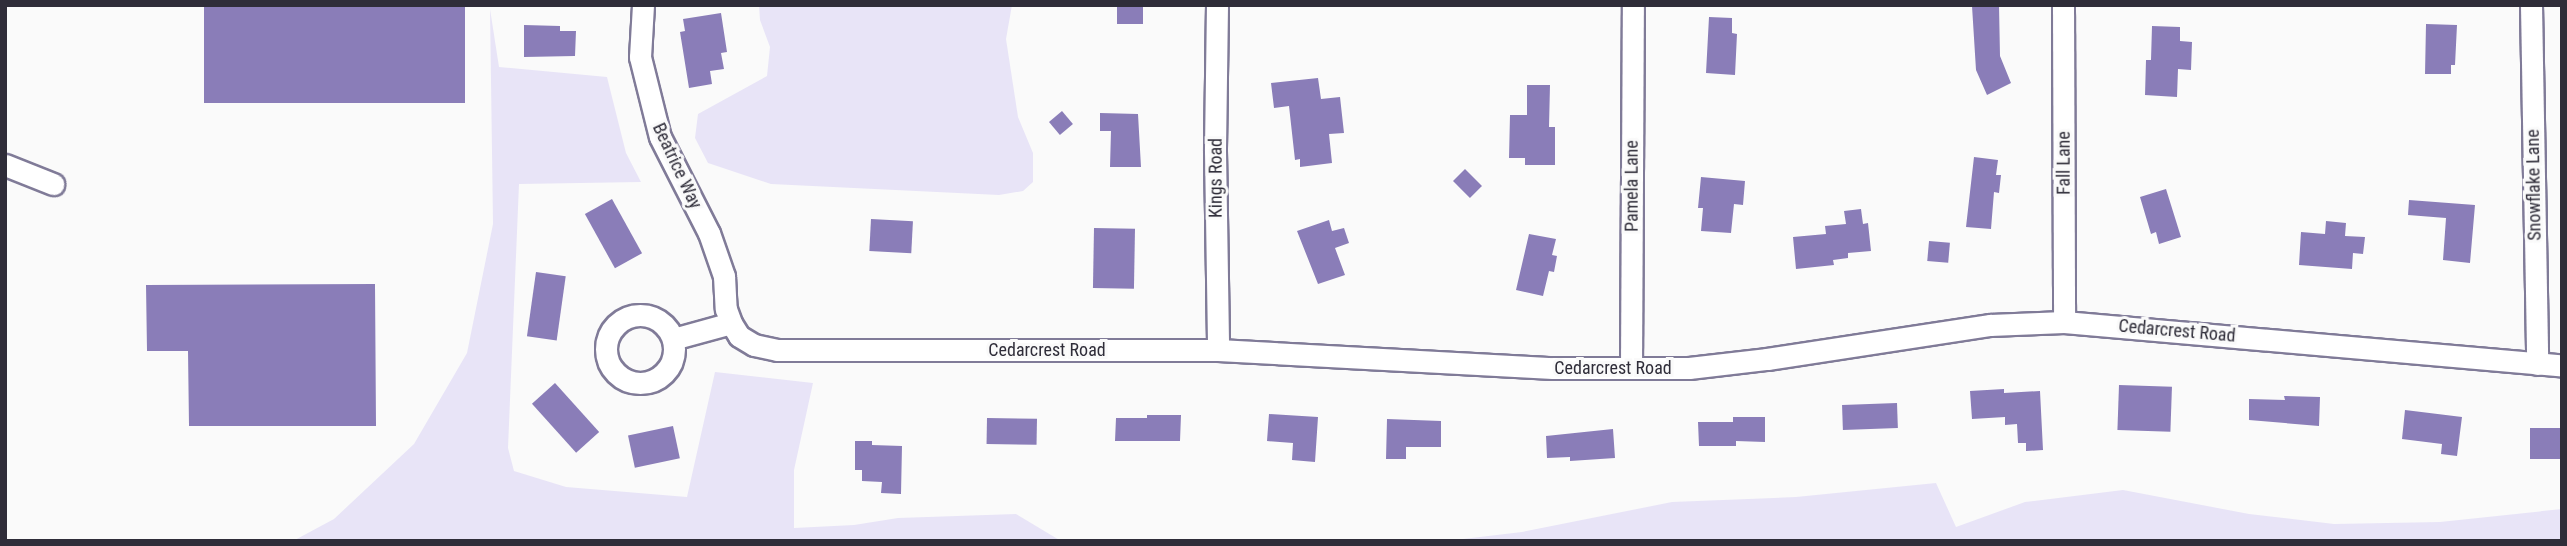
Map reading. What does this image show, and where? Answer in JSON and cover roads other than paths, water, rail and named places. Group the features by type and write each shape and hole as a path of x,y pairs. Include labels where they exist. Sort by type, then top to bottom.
{"street":[{"name":"Beatrice Way","path":"643,5 640,57 652,111 660,137 717,256 731,323"},
{"name":"Kings Road","path":"1217,5 1215,151 1218,351"},
{"name":"Pamela Lane","path":"1631,367 1633,5"},
{"name":"Fall Lane","path":"2063,5 2064,322"},
{"name":"Snowflake Lane","path":"2531,5 2537,364"},
{"path":"5,165 52,184"},
{"name":"Cedarcrest Road","path":"731,323 739,336 754,345 777,350 1218,351 1553,368 1689,368 1990,325 2064,322 2562,366"},
{"path":"673,339 731,323"}]}
